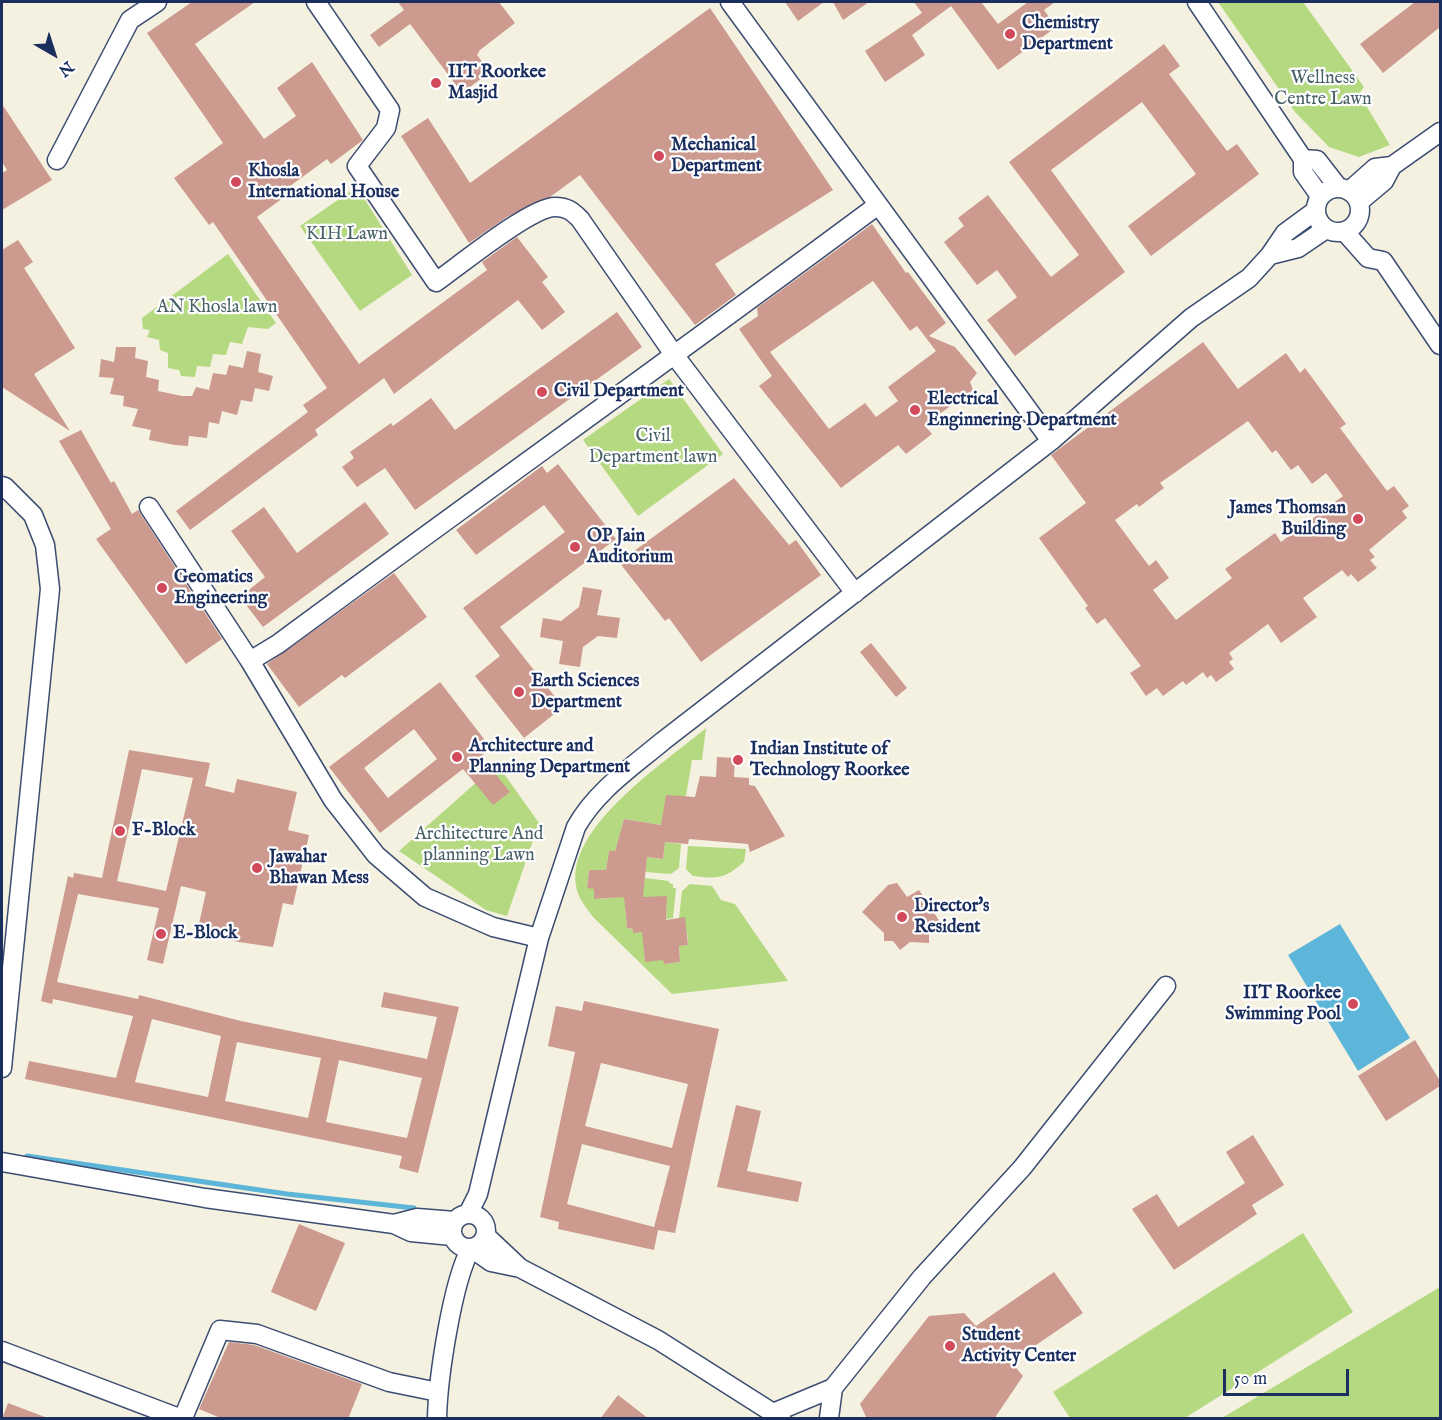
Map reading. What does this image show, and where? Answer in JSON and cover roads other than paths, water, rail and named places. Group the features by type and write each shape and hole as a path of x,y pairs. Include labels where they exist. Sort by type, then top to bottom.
{"street":[{"path":"57,160 130,20 157,2"},
{"path":"316,2 390,110 386,128 357,166 436,282 533,214 554,207 570,209 580,219 675,356 855,593"},
{"path":"730,2 1051,441"},
{"path":"1197,2 1303,159 1303,172 1317,203 1320,224 1335,230 1368,258 1383,261 1440,345"},
{"path":"437,1419 438,1392 461,1272 464,1230 478,1194 539,938 576,826 592,804 663,741 1051,441 1191,318 1249,278 1270,255 1285,233 1317,203 1325,191 1349,193 1384,181 1392,166 1440,132"},
{"path":"1270,255 1298,248 1335,230 1356,223 1360,209 1349,193 1317,160 1303,159"},
{"path":"250,661 278,644 554,440 675,356 878,205"},
{"path":"2,486 33,515 45,544 50,589 2,1068"},
{"path":"149,507 250,661 333,800 376,855 425,897 493,927 539,938"},
{"path":"2,1162 205,1198 394,1224 411,1232 464,1230 486,1225 486,1236 520,1268 658,1340 777,1416 833,1388 922,1277 1022,1168 1166,986"},
{"path":"464,1230 491,1262 520,1268"},
{"path":"2,1351 181,1419 220,1330 257,1334 389,1382 438,1392"},
{"path":"829,1419 833,1388"}],"water":[{"path":"1340,924 1410,1038 1358,1071 1288,955"}],"waterway":[{"path":"27,1156 287,1194 414,1208"}],"place":[{"name":"Chemistry Department","path":"1010,34"},
{"name":"IIT Roorkee Masjid","path":"436,83"},
{"name":"Mechanical Department","path":"659,156"},
{"name":"Khosla International House","path":"236,182"},
{"name":"Civil Department","path":"542,392"},
{"name":"Electrical Enginnering Department","path":"915,410"},
{"name":"James Thomsan Building","path":"1358,519"},
{"name":"OP Jain Auditorium","path":"575,547"},
{"name":"Geomatics Engineering","path":"162,588"},
{"name":"Earth Sciences Department","path":"519,692"},
{"name":"Architecture and Planning Department","path":"457,757"},
{"name":"Indian Institute of Technology Roorkee","path":"738,760"},
{"name":"F-Block","path":"120,831"},
{"name":"Jawahar Bhawan Mess","path":"257,868"},
{"name":"Director's Resident","path":"902,917"},
{"name":"E-Block","path":"161,934"},
{"name":"IIT Roorkee Swimming Pool","path":"1353,1004"},
{"name":"Student Activity Center","path":"950,1346"}],"park label":[{"name":"Wellness Centre Lawn","path":"1323,89"},
{"name":"KIH Lawn","path":"347,235"},
{"name":"AN Khosla lawn","path":"217,308"},
{"name":"Civil Department lawn","path":"653,447"},
{"name":"Architecture And planning Lawn","path":"479,845"}]}
